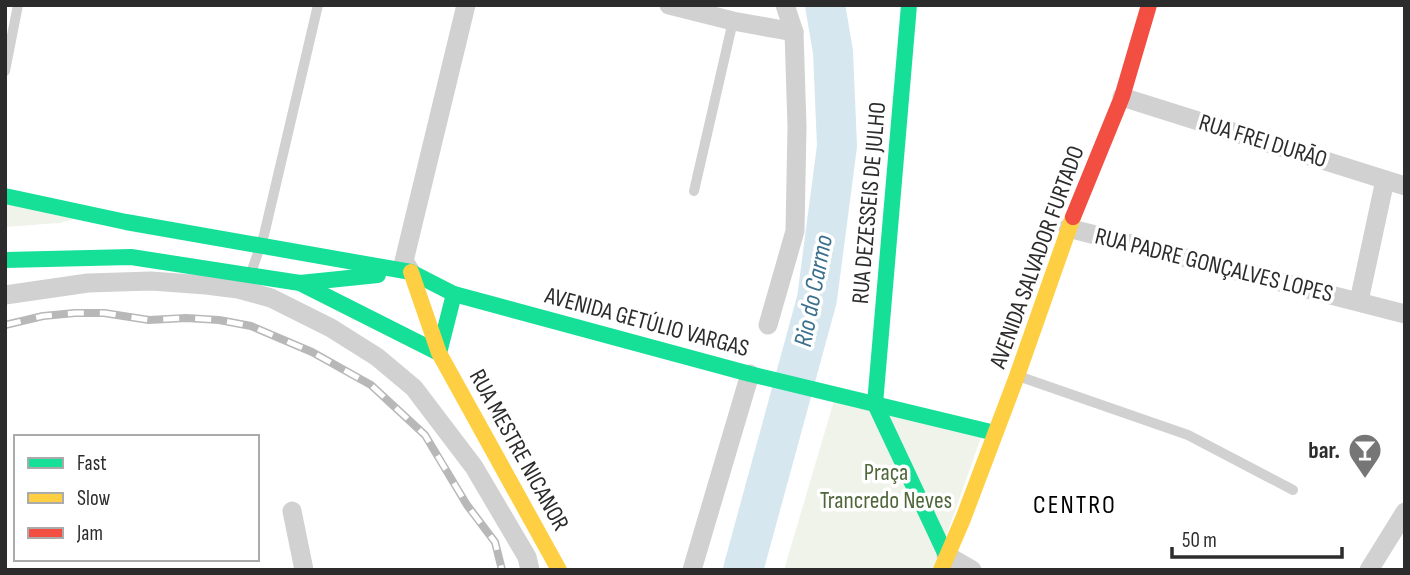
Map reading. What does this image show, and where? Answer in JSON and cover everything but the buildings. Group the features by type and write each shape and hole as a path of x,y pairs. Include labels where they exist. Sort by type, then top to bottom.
{"street":[{"path":"5,260 131,257 300,283 411,272 404,261 466,5"},
{"path":"669,5 733,21 794,32"},
{"path":"768,325 795,230 797,127 794,32 785,5"},
{"name":"RUA DEZESSEIS DE JULHO","path":"875,404 909,5"},
{"name":"AVENIDA SALVADOR FURTADO","path":"943,562 963,519 1017,376 1068,228 1122,97 1149,5"},
{"name":"RUA FREI DURÃO","path":"1122,97 1405,186"},
{"path":"1359,302 1385,180"},
{"name":"AVENIDA GETÚLIO VARGAS","path":"5,196 126,222 411,272 454,294 758,375 995,433"},
{"name":"RUA PADRE GONÇALVES LOPES","path":"1068,228 1405,314"},
{"name":"RUA MESTRE NICANOR","path":"411,272 439,353 559,570"},
{"path":"5,295 88,283 151,281 206,285 238,289 271,298 331,328 377,357 414,388 474,467 527,557 530,570"},
{"path":"300,283 439,353 454,294"},
{"path":"692,570 758,375"},
{"path":"875,404 943,562 972,570"},
{"path":"292,511 304,570"},
{"path":"1369,570 1405,512"}],"lane":[{"path":"5,71 18,5"},
{"path":"251,275 264,235 318,5"},
{"path":"694,191 733,21"},
{"path":"1017,376 1188,435 1293,489"}],"green space":[{"path":"5,190 85,216 59,223 5,227"},
{"name":"Praça Trancredo Neves","path":"836,394 983,432 934,570 784,570"}],"waterway":[{"name":"Rio do Carmo","path":"743,570 817,299 837,146 833,52 825,5"}],"railway":[{"path":"5,325 43,316 75,313 104,313 149,320 219,320 251,326 312,352 371,385 425,435 467,505 495,542 502,570"}],"traffic: fast":[{"path":"909,5 875,404 946,555"},
{"path":"5,196 126,222 411,272 454,294 750,374 995,433"},
{"path":"5,260 131,257 300,283 439,353"},
{"path":"300,283 378,275"},
{"path":"439,353 454,294"}],"traffic: slow":[{"path":"941,570 1017,376 1073,217"},
{"path":"411,272 439,353 559,570"}],"traffic: jam":[{"path":"1073,217 1122,97 1149,5"}],"place":[{"name":"bar.","path":"1365,480"}],"district":[{"name":"CENTRO","path":"1075,505"}]}
